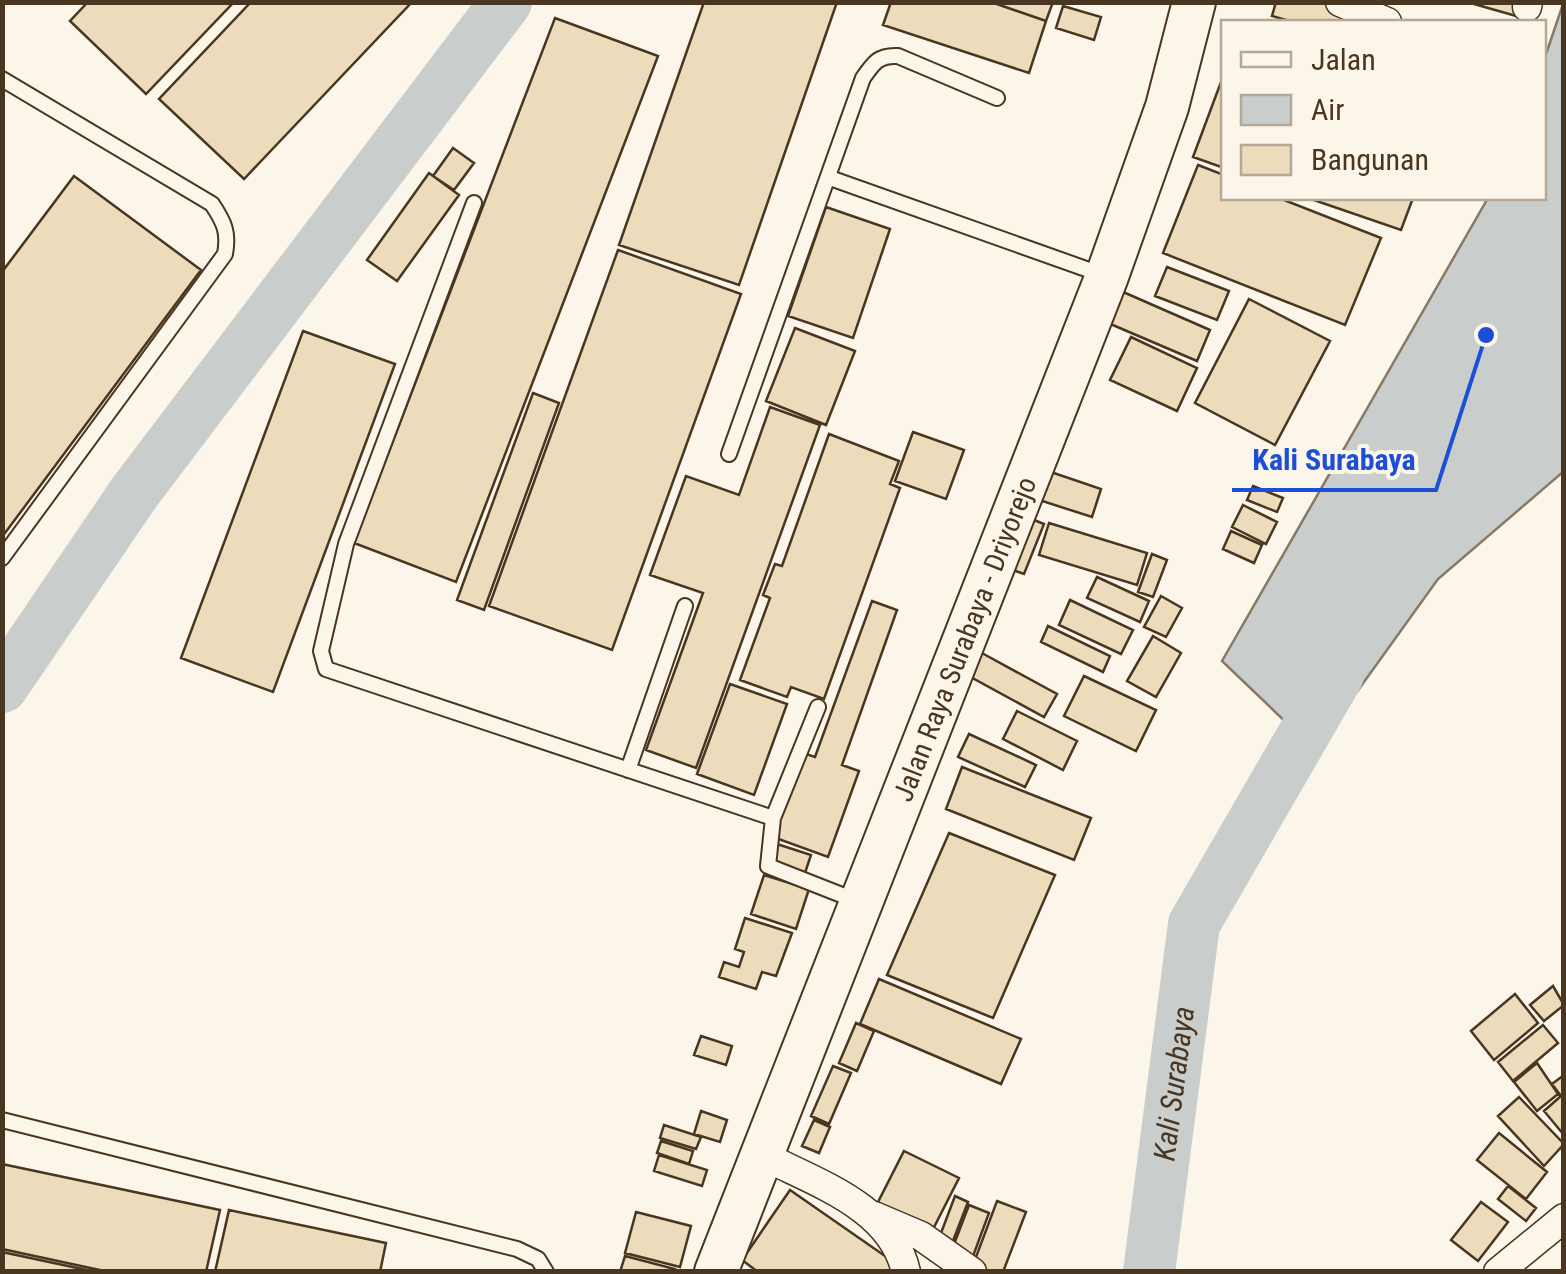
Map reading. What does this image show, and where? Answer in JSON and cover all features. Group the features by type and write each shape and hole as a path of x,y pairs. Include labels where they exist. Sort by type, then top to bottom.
{"main road":[{"name":"Jalan Raya Surabaya - Driyorejo","path":"716,1272 1107,276 1168,107 1194,2"}],"street":[{"path":"1340,2 1382,20"},
{"path":"764,1156 873,1216 921,1236 972,1272"},
{"path":"873,1216 904,1260 906,1272"},
{"path":"1498,1272 1564,1218"}],"lane":[{"path":"730,454 864,78 878,58 898,56 996,98"},
{"path":"2,79 212,204 225,223 228,238 224,254 2,558"},
{"path":"830,178 1107,276"},
{"path":"474,202 346,544 321,651 326,669 773,818"},
{"path":"628,770 684,606"},
{"path":"818,707 773,818 770,869 860,902"},
{"path":"2,1120 517,1249 538,1259 546,1272"}],"water":[{"path":"1563,4 1563,472 1438,579 1315,750 1222,661 1487,200 1546,200 1546,54"}],"building":[{"path":"88,2 234,2 146,94 70,21"},
{"path":"251,2 412,2 244,179 159,99"},
{"path":"704,2 837,2 739,285 619,245"},
{"path":"891,2 991,2 1046,21 1029,73 883,25"},
{"path":"991,2 1053,2 1046,21"},
{"path":"1276,2 1322,2 1344,9 1341,20 1286,20 1272,16"},
{"path":"1467,2 1520,2 1516,16"},
{"path":"1063,6 1101,17 1094,40 1056,28"},
{"path":"555,18 658,56 456,582 354,543"},
{"path":"1221,82 1221,167 1193,157"},
{"path":"453,148 474,163 454,190 433,176"},
{"path":"1198,165 1221,174 1221,200 1284,200 1381,238 1345,325 1163,253"},
{"path":"429,173 459,195 397,281 367,260"},
{"path":"74,176 201,270 2,537 2,272"},
{"path":"1314,200 1412,200 1401,230"},
{"path":"826,207 890,229 853,338 788,316"},
{"path":"618,250 741,294 612,650 489,606"},
{"path":"1167,267 1229,291 1217,320 1155,296"},
{"path":"1114,288 1210,330 1197,361 1101,320"},
{"path":"1249,299 1330,341 1275,445 1195,403"},
{"path":"795,328 855,351 826,425 766,401"},
{"path":"303,331 395,364 273,692 181,658"},
{"path":"1131,337 1197,368 1177,411 1110,380"},
{"path":"533,393 559,403 484,610 457,600"},
{"path":"770,407 820,425 696,768 646,750 703,593 650,575 686,476 739,495"},
{"path":"913,432 964,450 946,499 895,481"},
{"path":"829,434 899,461 890,484 900,488 824,699 791,687 787,697 740,680 770,598 763,595 775,564 782,566"},
{"path":"1045,470 1101,489 1092,517 1036,499"},
{"path":"1253,486 1283,498 1277,512 1247,500"},
{"path":"1243,505 1277,522 1266,544 1232,527"},
{"path":"1034,520 1044,524 1024,574 1013,570"},
{"path":"1049,523 1147,553 1137,585 1039,555"},
{"path":"1231,531 1262,545 1254,563 1223,549"},
{"path":"1152,554 1167,560 1153,597 1138,592"},
{"path":"1097,577 1149,601 1140,622 1087,598"},
{"path":"1161,596 1182,608 1166,637 1144,627"},
{"path":"1070,600 1133,630 1121,654 1059,625"},
{"path":"872,601 897,610 842,765 859,771 828,857 773,837 803,753 815,757"},
{"path":"1048,626 1110,656 1103,672 1041,642"},
{"path":"1153,636 1181,653 1156,697 1127,681"},
{"path":"980,652 1057,694 1044,717 967,675"},
{"path":"1084,676 1156,710 1136,751 1064,716"},
{"path":"730,684 787,704 754,795 697,774"},
{"path":"1017,711 1077,741 1063,770 1003,739"},
{"path":"969,734 1036,765 1025,787 958,757"},
{"path":"962,767 1091,818 1074,860 946,809"},
{"path":"949,833 1055,875 993,1018 887,975"},
{"path":"777,844 811,855 803,879 770,868"},
{"path":"764,875 809,889 796,929 751,914"},
{"path":"745,918 792,933 776,976 762,972 756,989 719,977 724,962 739,967 744,952 735,949"},
{"path":"879,979 1021,1039 1001,1084 860,1024"},
{"path":"1553,986 1564,1005 1544,1021 1530,1005"},
{"path":"1515,994 1538,1023 1494,1060 1471,1031"},
{"path":"856,1023 874,1031 857,1071 839,1063"},
{"path":"1543,1025 1558,1043 1513,1081 1498,1062"},
{"path":"701,1036 732,1046 726,1065 694,1055"},
{"path":"1537,1063 1558,1094 1537,1111 1514,1082"},
{"path":"833,1066 851,1073 829,1124 811,1116"},
{"path":"1564,1075 1564,1135 1544,1111 1561,1096 1552,1084"},
{"path":"1519,1097 1564,1144 1544,1166 1498,1116"},
{"path":"701,1111 727,1120 720,1142 694,1134"},
{"path":"814,1120 830,1127 819,1153 802,1146"},
{"path":"664,1125 701,1137 696,1149 660,1138"},
{"path":"1499,1133 1547,1172 1526,1199 1477,1160"},
{"path":"661,1141 693,1151 689,1164 657,1153"},
{"path":"904,1151 959,1178 930,1235 875,1208"},
{"path":"659,1155 707,1170 702,1186 654,1171"},
{"path":"2,1164 220,1210 206,1272 109,1272 2,1249"},
{"path":"1508,1186 1536,1208 1526,1221 1498,1199"},
{"path":"790,1190 898,1265 893,1272 758,1272 742,1260"},
{"path":"955,1196 968,1202 951,1246 938,1241"},
{"path":"997,1201 1026,1212 1003,1272 990,1272 973,1265"},
{"path":"1481,1202 1508,1222 1478,1261 1451,1240"},
{"path":"969,1205 989,1213 972,1259 951,1252"},
{"path":"229,1210 386,1243 380,1272 215,1272"},
{"path":"636,1212 691,1226 680,1267 625,1253"},
{"path":"2,1252 96,1272 2,1272"},
{"path":"625,1256 675,1269 620,1272"}],"waterway":[{"path":"2,687 134,493 506,2"},
{"name":"Kali Surabaya","path":"1149,1272 1194,924 1338,675"}],"place":[{"name":"Kali Surabaya","path":"1486,335"}]}
